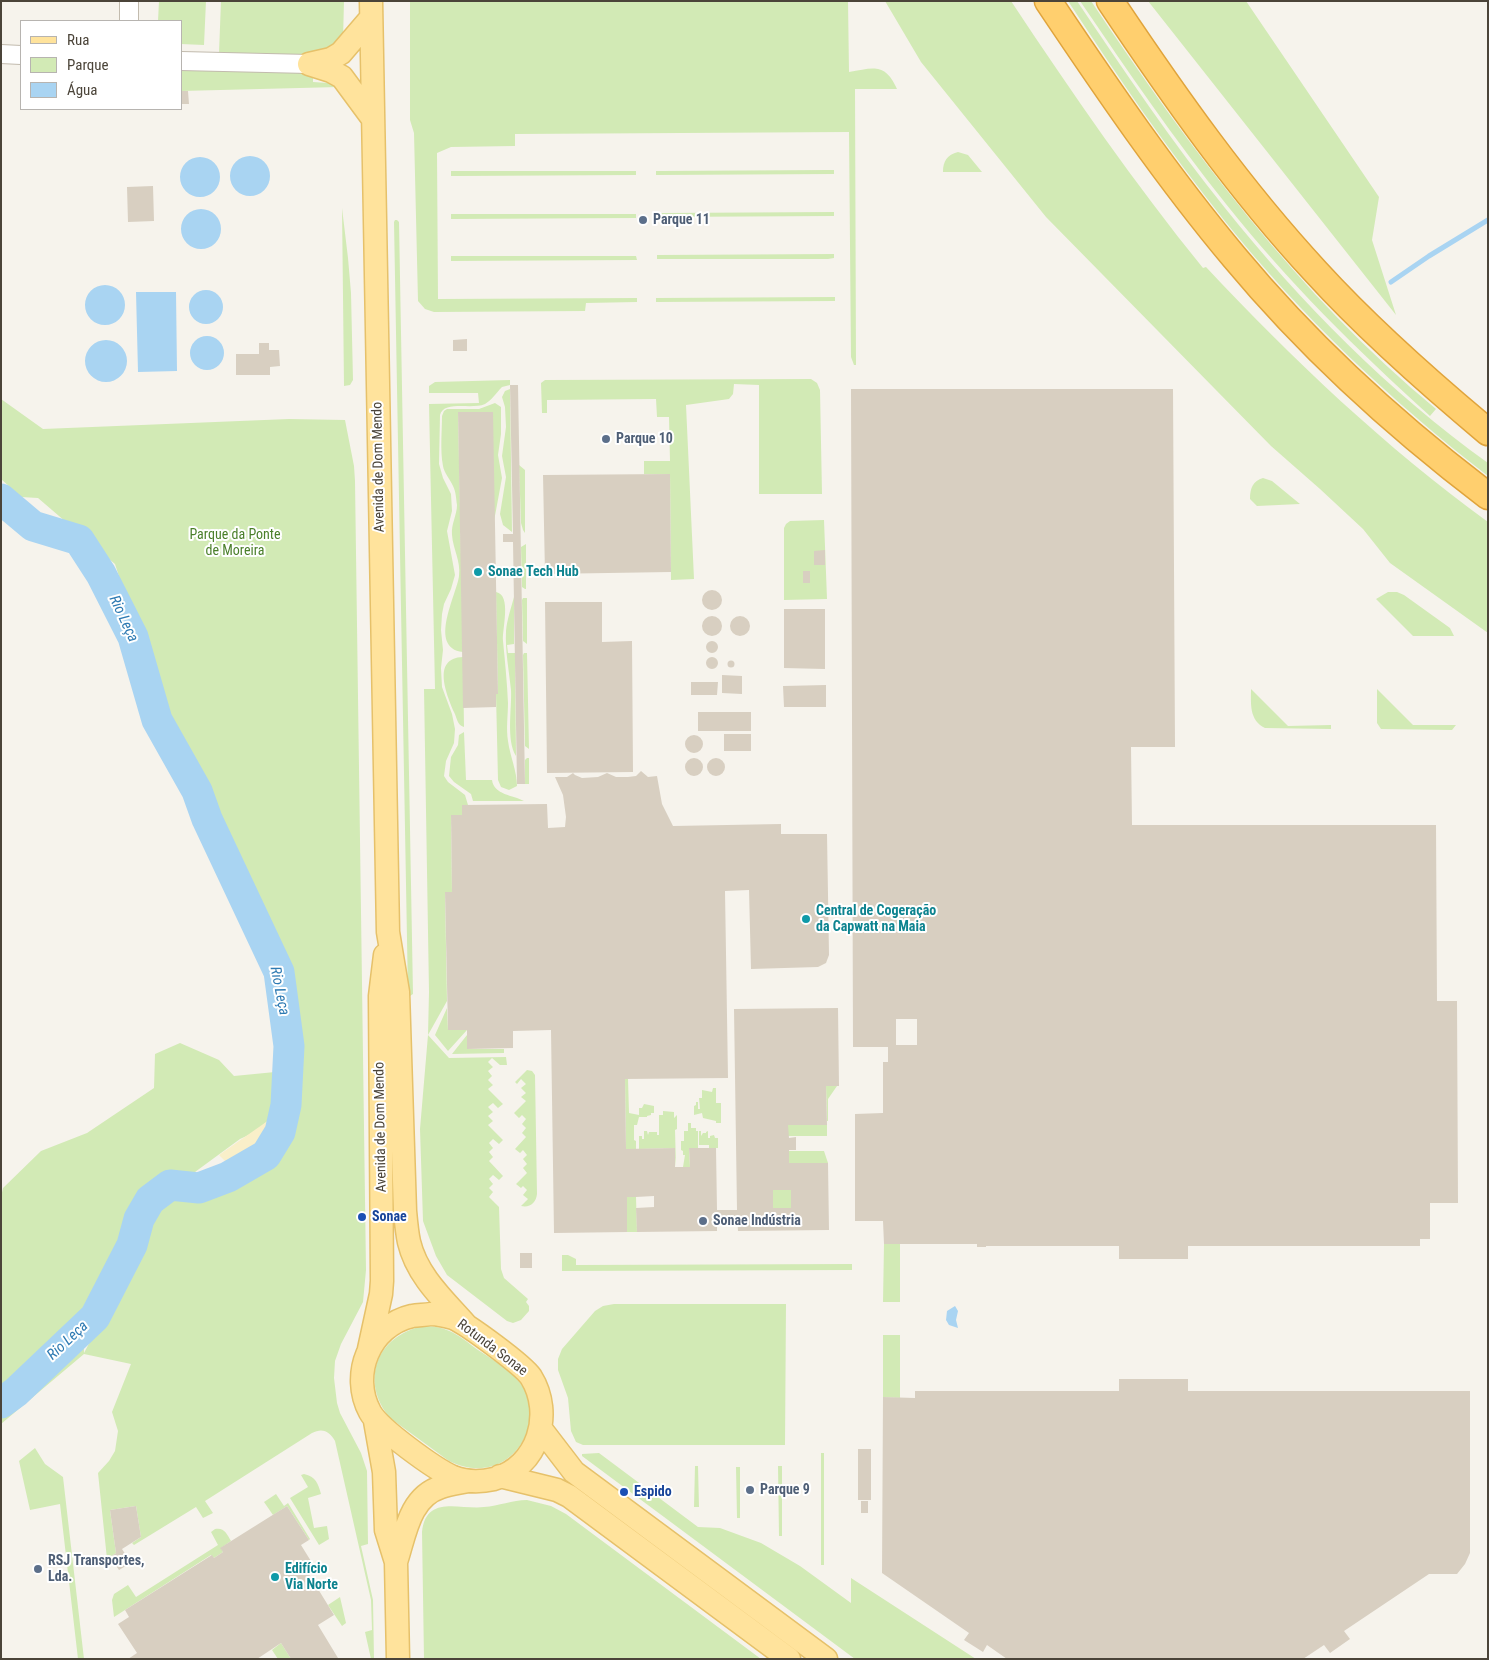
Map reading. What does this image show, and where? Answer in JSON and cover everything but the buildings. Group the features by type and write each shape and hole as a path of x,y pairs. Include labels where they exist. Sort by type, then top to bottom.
{"highway":[{"path":"1110,1 1169,88 1230,170 1291,245 1343,301 1392,349 1488,432"},
{"path":"1048,3 1156,157 1198,213 1259,286 1311,342 1366,394 1446,465 1488,496"}],"main road":[{"path":"309,64 331,59 341,53 371,10"},
{"name":"Avenida de Dom Mendo","path":"368,1350 381,1294 382,1281 380,996 388,932 371,10"},
{"path":"309,64 331,71 342,77 373,119"},
{"name":"Avenida de Dom Mendo","path":"388,932 398,992 405,1212 409,1242 421,1272 466,1325"},
{"name":"Rotunda Sonae","path":"436,1314 454,1319 466,1325 523,1367 531,1378 540,1402 542,1415 541,1429 537,1442 526,1459 500,1476 481,1481 453,1477 436,1468 385,1430 375,1421 367,1406 362,1390 362,1372 368,1350 380,1335 403,1319 412,1316 436,1314"},
{"path":"375,1421 384,1472 386,1530 396,1562 398,1659"},
{"path":"541,1429 574,1472 826,1659"},
{"path":"500,1476 557,1490 569,1496 789,1659"},
{"path":"396,1562 409,1518 422,1500 439,1488 472,1480"}],"street":[{"path":"129,20 130,1"},
{"path":"1,54 20,55"},
{"path":"182,61 309,64"}],"green space":[{"path":"159,1 206,1 204,45 182,44 182,20 158,20"},
{"path":"221,1 344,1 343,40 320,56 219,53"},
{"path":"410,1 848,1 849,72 878,69 888,74 897,89 855,89 856,365 854,365 851,357 849,132 515,134 515,146 451,147 437,153 438,299 637,298 637,302 586,303 585,311 434,312 425,309 418,301 414,133 410,120"},
{"path":"885,1 1011,1 1104,137 1203,268 1206,267 1272,335 1376,433 1488,522 1488,633 1390,563 1363,529 1271,446 1046,217 921,62"},
{"path":"1068,1 1077,1 1186,158 1284,278 1381,376 1451,436 1488,463 1488,476 1417,418 1348,356 1253,255 1203,194 1163,140"},
{"path":"1080,1 1091,1 1207,165 1292,269 1386,365 1436,409 1430,416 1323,314 1249,233 1169,129"},
{"path":"1148,1 1246,1 1379,197 1372,240 1396,315"},
{"path":"182,70 313,73 313,82 328,83 339,87 182,91"},
{"path":"958,152 968,155 982,172 943,172 946,159"},
{"path":"834,170 834,174 656,175 656,171"},
{"path":"451,171 636,171 636,175 451,176"},
{"path":"342,208 351,293 353,380 350,385 344,386"},
{"path":"834,212 834,216 656,217 656,213"},
{"path":"451,214 636,214 636,218 451,219"},
{"path":"395,220 399,222 413,994 410,996 408,994"},
{"path":"834,254 834,258 828,259 657,259 657,255"},
{"path":"451,256 636,256 637,260 451,261"},
{"path":"835,297 835,301 656,302 656,298"},
{"path":"811,379 817,383 820,390 822,494 759,494 759,385 734,384 733,394 729,399 686,405 694,579 671,580 670,474 644,474 644,461 670,461 669,417 657,417 656,399 547,400 547,413 542,413 541,383 545,380"},
{"path":"510,380 510,385 502,387 485,404 447,408 440,415 439,464 451,494 452,511 447,531 455,575 444,604 441,630 443,650 441,668 442,687 452,714 455,729 454,743 446,761 444,776 448,782 465,795 468,805 462,805 462,815 451,815 452,892 445,892 447,1001 428,1035 424,689 435,689 429,404 479,403 478,393 429,393 429,386 435,382"},
{"path":"510,389 512,532 503,525 500,514 506,477 502,456 506,427 505,407 502,397 505,391"},
{"name":"Parque da Ponte de Moreira","path":"1,399 43,429 289,419 345,420 355,481 366,1270 363,1302 341,1344 335,1361 334,1378 340,1413 361,1453 367,1471 368,1544 361,1546 373,1600 374,1659 371,1659 365,1632 372,1630 371,1600 335,1441 326,1431 320,1430 312,1433 205,1501 213,1513 203,1518 196,1507 134,1545 132,1543 141,1537 136,1506 110,1510 116,1553 107,1559 98,1473 115,1451 118,1431 112,1412 131,1364 84,1354 1,1424 1,1197 3,1188 41,1151 87,1133 154,1088 155,1054 180,1043 219,1060 234,1076 275,1072 275,1110 269,1120 195,1172 181,1174 142,1192 120,1250 83,1320 84,1353 104,1315 145,1220 161,1206 167,1194 174,1189 216,1195 262,1169 286,1135 295,1112 296,1087 283,962 251,895 200,778 161,706 115,564 38,498 21,497 1,479"},
{"path":"495,403 501,407 501,434 498,455 502,478 494,521 492,412 458,412 463,652 452,648 447,641 445,631 459,571 452,535 457,505 456,495 443,466 441,447 442,416 447,409 479,409"},
{"path":"519,465 525,470 525,533 521,523"},
{"path":"1263,478 1272,481 1300,504 1257,506 1250,499 1251,492 1254,483"},
{"path":"824,520 827,599 784,600 784,528 786,524 790,521"},
{"path":"526,544 525,589 522,587 521,547"},
{"path":"496,592 501,594 505,606 503,641 507,679 507,736 517,780 517,786 509,790 501,787 498,780"},
{"path":"1388,592 1397,592 1404,595 1450,628 1454,636 1413,636 1376,599"},
{"path":"514,597 514,644 507,645 508,653 515,653 516,756 510,733 511,690 506,638 507,623"},
{"path":"523,598 527,598 527,644 523,641"},
{"path":"524,653 527,653 529,749 525,746"},
{"path":"463,657 464,727 458,721 445,687 444,678 444,670 447,664 453,659"},
{"path":"1251,689 1288,726 1331,725 1331,729 1265,728 1256,721 1252,711"},
{"path":"1377,689 1413,725 1456,725 1452,730 1381,729 1377,723"},
{"path":"464,732 466,780 492,780 493,785 500,792 524,801 473,801 471,794 454,782 449,776 451,757 458,745 459,735"},
{"path":"529,758 529,784 525,784 525,760"},
{"path":"447,1008 448,1030 467,1030 448,1051 435,1035"},
{"path":"428,1035 449,1058 506,1057 507,1065 500,1065 492,1058 488,1062 493,1067 488,1071 492,1076 488,1080 493,1085 488,1089 503,1104 498,1108 493,1103 488,1107 493,1112 488,1116 493,1121 488,1125 503,1140 499,1144 493,1139 489,1143 493,1148 489,1152 493,1157 489,1161 503,1176 499,1180 493,1175 489,1179 493,1184 489,1188 493,1192 489,1197 499,1207 501,1269 504,1278 528,1299 526,1302 529,1306 529,1311 521,1320 513,1323 507,1321 447,1275 436,1256 423,1221 420,1129"},
{"path":"467,1035 467,1049 504,1049 504,1053 452,1054"},
{"path":"527,1070 532,1071 535,1075 537,1194 532,1204 521,1206 528,1199 523,1195 527,1190 523,1186 521,1188 516,1184 527,1173 523,1168 527,1164 523,1159 527,1155 523,1150 520,1153 515,1149 526,1137 522,1133 526,1128 522,1124 526,1119 522,1115 519,1118 514,1113 526,1101 521,1097 526,1093 521,1088 526,1084 521,1079 517,1084 515,1082"},
{"path":"625,1079 628,1079 629,1113 639,1115 639,1108 642,1108 644,1104 654,1106 654,1113 647,1117 639,1117 637,1125 634,1125 636,1149 626,1149"},
{"path":"826,1086 837,1086 828,1099 828,1121 827,1121"},
{"path":"713,1088 716,1088 716,1103 721,1103 721,1123 703,1118 702,1113 694,1115 696,1102 698,1102 698,1109 700,1109 699,1098 702,1098 702,1090 712,1092"},
{"path":"663,1111 674,1112 674,1118 677,1115 677,1129 675,1130 676,1167 674,1148 639,1149 639,1136 642,1136 642,1139 644,1139 644,1131 647,1131 648,1135 649,1132 657,1132 657,1135 659,1135 659,1115 663,1115"},
{"path":"688,1123 691,1123 691,1128 696,1128 696,1131 698,1131 698,1148 689,1148 690,1167 683,1167 685,1155 683,1155 681,1150 681,1141 684,1141 684,1131 688,1131"},
{"path":"788,1125 827,1125 827,1136 788,1136"},
{"path":"699,1131 701,1131 701,1136 708,1131 708,1138 714,1135 715,1138 718,1138 718,1148 709,1148 709,1145 699,1145"},
{"path":"789,1151 824,1151 828,1163 789,1163"},
{"path":"773,1190 791,1190 791,1208 773,1208"},
{"path":"627,1197 636,1197 637,1232 627,1232"},
{"path":"884,1244 900,1244 900,1302 883,1302"},
{"path":"562,1255 568,1255 576,1259 576,1265 852,1264 852,1270 562,1271"},
{"path":"614,1304 786,1304 785,1445 583,1445 576,1442 571,1431 568,1398 558,1370 558,1359 562,1349 595,1311 603,1306"},
{"path":"423,1326 440,1328 459,1336 508,1371 523,1387 530,1413 529,1426 517,1449 508,1459 496,1465 482,1468 469,1468 453,1463 390,1418 381,1404 376,1389 375,1375 378,1361 384,1349 394,1339 407,1331"},
{"path":"883,1335 900,1335 900,1398 883,1397"},
{"path":"35,1448 45,1464 63,1477 84,1659 78,1659 60,1504 30,1510 19,1461"},
{"path":"599,1453 698,1527 720,1528 761,1543 800,1566 851,1603 851,1578 976,1659 855,1659 582,1456 582,1454"},
{"path":"821,1453 824,1453 824,1565 821,1565"},
{"path":"695,1466 698,1466 699,1507 694,1507"},
{"path":"778,1466 782,1466 782,1536 779,1536"},
{"path":"736,1467 740,1467 740,1518 737,1518"},
{"path":"304,1474 316,1481 321,1494 308,1498 314,1528 327,1526 329,1539 319,1545 290,1498 308,1487 301,1475"},
{"path":"276,1494 284,1506 288,1503 309,1540 287,1506 273,1515 264,1502"},
{"path":"527,1500 551,1506 566,1514 761,1659 424,1659 422,1532 425,1520 430,1512 446,1506 484,1507"},
{"path":"215,1529 223,1530 231,1541 221,1548 223,1552 214,1558 211,1555 114,1617 112,1600 114,1594 128,1585 136,1597 218,1545 211,1532"},
{"path":"340,1597 346,1623 342,1626 328,1605"},
{"path":"281,1643 291,1659 278,1659 272,1650"}],"sand":[{"path":"269,1120 264,1142 259,1151 248,1157 226,1162 219,1155"}],"water":[{"path":"250,156 264,162 270,176 264,190 250,196 236,190 230,176 236,162"},
{"path":"204,157 211,160 217,166 220,177 219,185 211,194 204,197 196,197 189,194 181,185 180,173 183,166 192,158"},
{"path":"205,209 212,212 218,218 221,229 220,237 212,246 205,249 197,249 190,246 182,237 181,225 184,218 193,210"},
{"path":"109,285 116,288 122,294 125,305 124,313 116,322 109,325 101,325 94,322 86,313 85,301 88,294 97,286"},
{"path":"206,290 218,295 223,307 218,319 206,324 194,319 189,307 194,295"},
{"path":"136,292 176,292 177,371 138,372"},
{"path":"207,336 219,341 224,353 219,365 207,370 195,365 190,353 195,341"},
{"path":"106,340 121,346 127,361 121,376 106,382 91,376 85,361 91,346"},
{"path":"955,1306 958,1311 956,1320 958,1328 949,1325 946,1320 947,1311"}],"waterway":[{"path":"1391,282 1488,220"},
{"name":"Rio Leça","path":"1,499 33,526 79,540 101,574 133,637 157,720 197,791 207,819 279,972 289,1046 286,1105 280,1132 266,1155 228,1177 199,1188 170,1185 150,1200 139,1219 132,1245 95,1317 16,1392 1,1403"}],"place":[{"name":"Parque 11","path":"643,220"},
{"name":"Parque 10","path":"606,439"},
{"name":"Sonae Tech Hub","path":"478,572"},
{"name":"Central de Cogeração da Capwatt na Maia","path":"806,919"},
{"name":"Sonae","path":"362,1217"},
{"name":"Sonae Indústria","path":"703,1221"},
{"name":"Parque 9","path":"750,1490"},
{"name":"Espido","path":"624,1492"},
{"name":"RSJ Transportes, Lda.","path":"38,1569"},
{"name":"Edifício Via Norte","path":"275,1577"}]}
